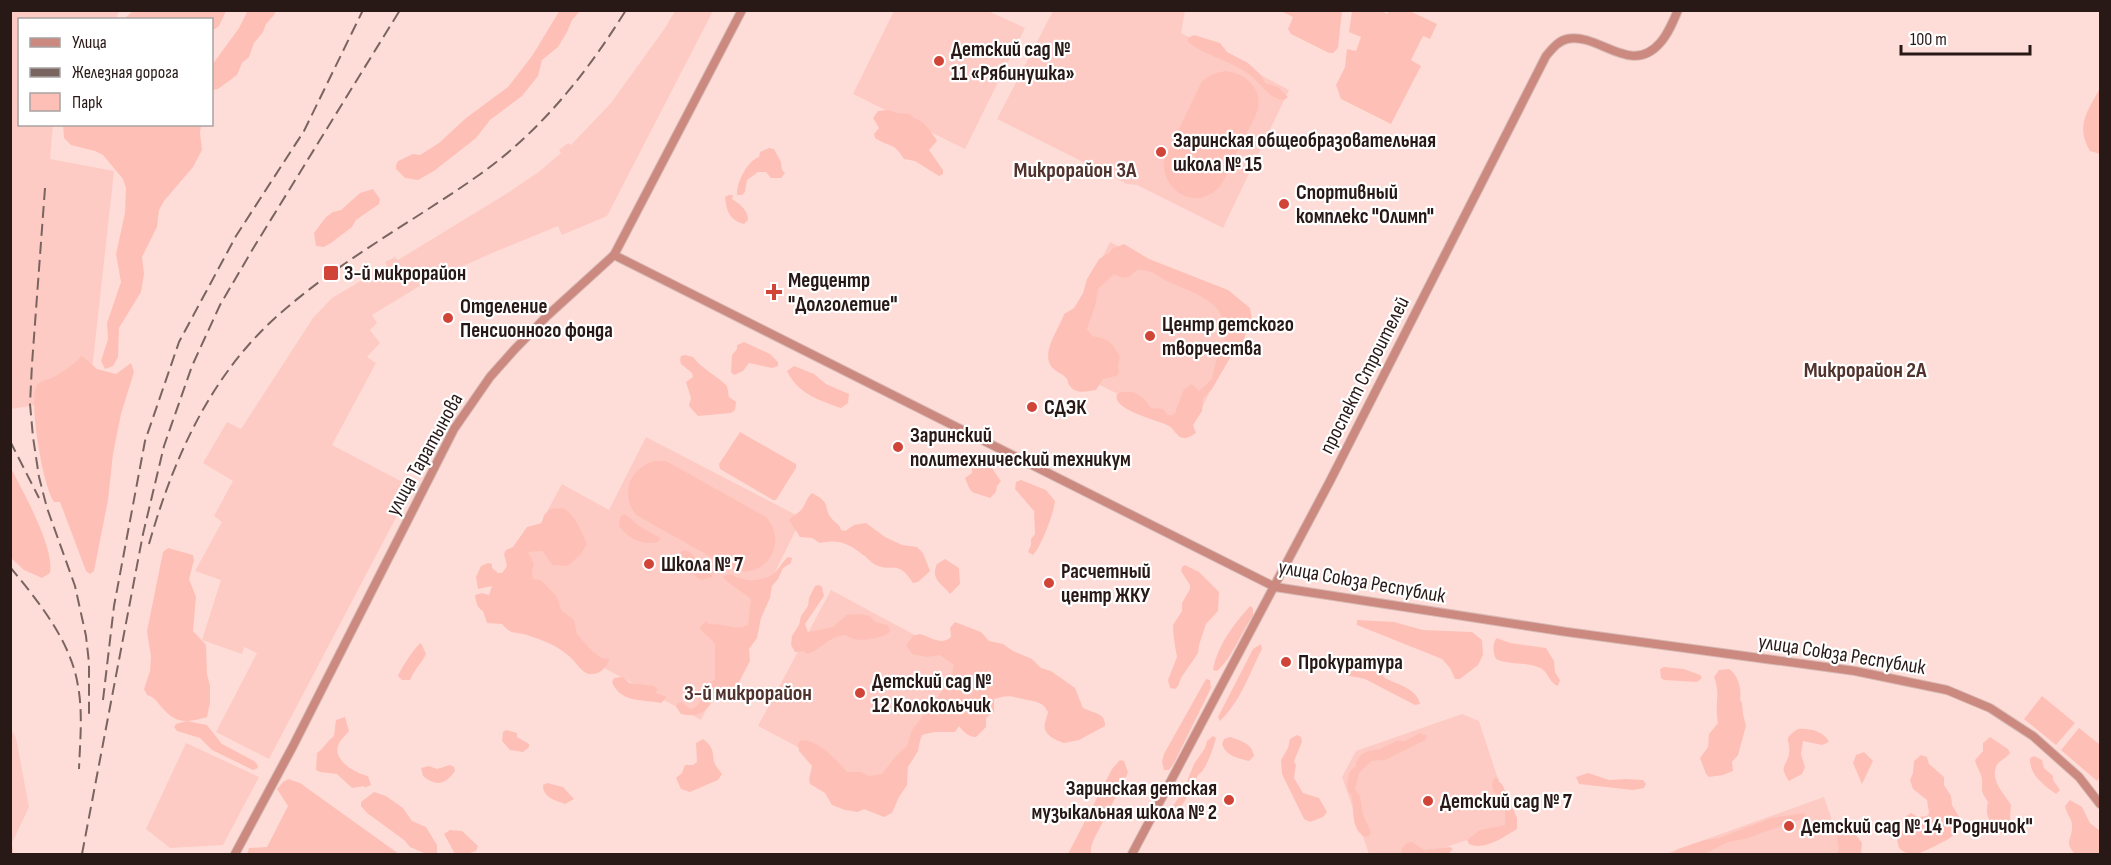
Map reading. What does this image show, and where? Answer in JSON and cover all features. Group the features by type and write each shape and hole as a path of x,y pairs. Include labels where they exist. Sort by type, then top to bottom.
{"street":[{"name":"улица Таратынова","path":"235,855 454,429 490,377 547,316 614,255 742,10"},
{"name":"проспект Строителей","path":"1132,855 1275,587 1546,56 1560,42 1578,38 1628,56 1647,53 1654,49 1666,35 1678,10"},
{"name":"улица Союза Республик","path":"614,255 1275,587 1533,627 1855,671 1947,690 1990,708 2034,736 2079,777 2100,804"}],"shaded area":[{"path":"11,11 119,11 116,18 18,18 18,126 53,126 50,159 114,171 89,397 11,409"},
{"path":"675,11 713,11 607,216 562,235 558,226 492,253 423,284 372,315 377,323 370,330 380,343 367,357 376,363 332,445 412,487 269,759 216,732 257,653 244,647 242,654 202,640 221,580 195,571 222,522 214,516 233,481 203,463 227,422 241,429 313,318 332,298 364,279 363,275 377,267 379,270 387,266 385,262 395,257 398,260 506,194 540,171 561,153 559,150 568,143 571,145 611,103"},
{"name":"Детский сад № 11 «Рябинушка»","path":"894,11 988,11 1025,28 965,149 853,94"},
{"name":"Заринская общеобразовательная школа № 15","path":"1053,11 1185,11 1181,33 1289,90 1223,228 1137,185 1127,184 997,119"},
{"name":"Центр детского творчества","path":"1110,242 1250,311 1191,430 1051,361"},
{"name":"Школа № 7","path":"646,437 802,518 701,720 494,609 562,484 609,510"},
{"name":"Детский сад № 12 Колокольчик","path":"831,590 963,661 890,796 758,726"},
{"name":"Детский сад № 7","path":"1462,714 1479,721 1513,825 1425,854 1369,854 1342,777 1356,751"},
{"path":"11,729 16,738 29,807 12,843 14,854 10,854"},
{"path":"186,743 259,777 223,845 170,848 146,829"},
{"name":"Детский сад № 14 \"Родничок\"","path":"1824,797 1844,854 1665,854"}],"green space":[{"path":"134,10 226,10 219,26 213,30 213,18 125,18"},
{"path":"248,10 276,11 254,43 249,57 242,63 237,75 218,89 213,90 213,64 239,28"},
{"path":"560,10 580,11 572,20 558,47 542,60 538,76 522,96 490,120 476,138 434,171 418,180 405,178 396,169 398,161 413,154 420,155 439,143 466,118 508,87 532,56"},
{"path":"1281,11 1342,11 1338,48 1333,53 1329,53 1291,34 1288,29 1293,17"},
{"path":"1352,11 1382,11 1387,14 1389,11 1410,11 1437,24 1430,39 1423,36 1411,60 1421,66 1391,124 1341,99 1336,85 1345,67 1347,49 1356,51 1361,37 1349,32"},
{"path":"1194,35 1220,43 1227,52 1248,63 1261,75 1265,83 1278,87 1288,97 1284,100 1278,99 1252,76 1195,47 1188,42 1188,38"},
{"path":"1225,71 1238,74 1250,82 1259,100 1258,108 1219,187 1207,196 1188,197 1173,187 1167,179 1164,160 1202,81 1213,74"},
{"path":"2100,88 2100,154 2090,151 2083,126"},
{"path":"888,110 910,114 928,128 937,141 929,150 943,170 943,174 939,176 915,161 904,159 894,147 875,138 874,134 879,128 873,118 878,111"},
{"path":"63,126 201,126 202,150 193,167 159,210 157,227 142,257 144,274 141,292 119,328 118,357 113,366 105,369 101,361 108,339 107,323 121,282 116,254 125,213 126,188 123,179 103,155 71,145 64,138"},
{"path":"769,148 774,149 785,173 781,178 771,178 766,172 758,172 747,180 745,192 737,195 738,184 747,167 759,157 760,152"},
{"path":"373,189 380,199 379,204 356,220 352,227 331,243 324,247 316,246 314,233 326,217 341,210 360,193"},
{"path":"733,195 732,199 747,213 748,220 744,224 739,223 730,214 725,197"},
{"path":"1124,244 1149,259 1228,290 1250,308 1252,321 1247,327 1244,341 1234,351 1212,389 1203,398 1202,411 1193,425 1196,433 1185,438 1177,435 1169,426 1128,410 1117,400 1117,394 1132,392 1141,396 1151,408 1163,409 1168,415 1172,415 1175,413 1184,389 1192,384 1199,391 1212,379 1217,359 1225,342 1219,312 1215,306 1201,296 1147,271 1135,271 1125,278 1114,274 1098,289 1087,329 1092,336 1106,340 1115,348 1120,357 1119,373 1103,379 1096,390 1075,391 1064,376 1051,366 1049,360 1048,354 1052,340 1064,314 1074,308 1099,259 1112,249"},
{"path":"744,342 770,354 778,362 778,366 772,368 749,363 743,371 734,375 731,372 732,355 737,345"},
{"path":"82,356 97,369 116,374 131,363 134,372 121,414 113,454 108,500 94,571 90,574 86,571 60,502 54,502 50,493 42,464 34,410 37,385 64,371"},
{"path":"681,356 693,357 727,386 729,397 736,402 735,410 731,413 698,416 689,406 691,398 686,382 693,377 692,373 681,364"},
{"path":"794,366 814,374 826,384 849,394 848,403 841,408 803,391 791,379 787,371"},
{"path":"740,432 796,464 796,468 776,500 720,469 719,464"},
{"path":"654,461 666,461 766,517 775,537 775,547 765,563 757,569 736,571 636,515 629,499 630,483 638,470"},
{"path":"976,462 989,466 1001,481 990,498 971,491 965,478 972,473 972,466"},
{"path":"11,468 37,520 48,549 50,573 42,578 24,570 11,558"},
{"path":"1021,480 1046,490 1055,501 1047,530 1033,555 1028,552 1031,539 1035,534 1034,511 1015,489 1016,482"},
{"path":"812,493 823,500 829,515 841,530 845,531 854,525 866,523 885,537 902,545 917,547 923,553 930,571 918,582 913,583 903,571 880,567 848,545 838,542 820,543 812,538 800,537 789,520 801,510"},
{"path":"562,508 574,518 587,544 580,555 568,566 553,565 542,551 528,552 534,564 533,579 541,580 557,597 561,610 574,620 577,634 591,650 601,658 610,659 597,673 586,673 569,656 549,643 510,631 502,624 487,623 476,600 475,595 482,593 489,595 492,586 478,589 476,577 481,566 492,564 492,568 502,573 507,566 504,554 506,550 513,547 527,527 542,523 544,515 550,509"},
{"path":"624,514 660,538 658,542 642,542 626,534 619,526 620,517"},
{"path":"168,548 193,555 194,560 189,579 196,597 193,631 206,645 210,703 207,717 191,721 180,720 169,715 155,699 147,695 144,689 150,671 151,657 147,631 163,552"},
{"path":"683,550 690,552 701,565 710,568 712,577 701,580 694,575 681,557 680,553"},
{"path":"788,557 792,558 791,563 783,568 772,586 757,638 749,649 750,661 739,682 732,690 714,698 704,711 696,715 681,714 676,707 677,704 681,702 691,709 694,708 700,700 703,688 715,679 715,645 700,627 706,621 709,624 734,627 748,625 751,599 725,580 723,576 731,574 746,580 762,579 774,573"},
{"path":"945,559 959,568 960,584 950,594 935,574 937,564"},
{"path":"1185,565 1199,572 1219,592 1218,611 1206,624 1198,653 1175,689 1170,688 1168,680 1177,657 1173,625 1182,611 1182,603 1190,589 1181,571"},
{"path":"815,586 822,587 824,596 805,624 808,632 833,627 847,615 862,614 870,616 875,622 888,625 890,632 868,640 850,638 846,635 840,636 807,654 803,651 795,652 791,645 792,636 808,606"},
{"path":"1250,606 1253,608 1253,616 1227,660 1217,671 1213,670 1222,644"},
{"path":"1357,620 1394,622 1423,630 1472,632 1482,640 1483,655 1478,665 1460,679 1455,679 1450,668 1442,659 1357,625"},
{"path":"955,622 981,632 989,641 1003,644 1032,659 1041,668 1051,671 1075,688 1083,708 1101,716 1105,726 1079,740 1064,743 1050,736 1046,731 1045,723 1048,712 1040,703 1009,696 994,699 994,712 986,718 986,727 976,737 966,734 959,726 955,732 921,735 918,751 908,767 907,785 892,813 884,817 864,809 858,812 832,805 825,793 810,784 812,766 799,751 798,743 801,740 815,743 847,772 861,772 869,776 882,774 907,746 912,730 950,681 954,665 940,655 926,657 912,654 906,645 913,636 920,634 940,641 947,640 951,637 950,628"},
{"path":"1497,638 1510,643 1546,648 1554,661 1555,672 1560,680 1558,686 1538,667 1496,659 1494,642"},
{"path":"421,643 426,654 410,680 402,680 398,676"},
{"path":"1261,644 1262,649 1244,687 1234,705 1220,721 1218,717 1253,649"},
{"path":"1348,662 1377,670 1382,673 1383,677 1411,691 1420,704 1415,705 1365,679 1345,675 1341,670 1342,665"},
{"path":"1664,667 1684,669 1702,678 1697,682 1664,680 1661,678 1660,669"},
{"path":"1729,669 1739,683 1746,726 1738,755 1732,762 1733,771 1709,777 1700,758 1708,747 1709,734 1718,723 1717,689 1714,677 1719,670"},
{"path":"623,677 629,683 654,686 657,689 656,693 667,697 661,703 626,697 620,694 612,682 614,678"},
{"path":"1206,679 1210,680 1211,688 1174,763 1169,770 1164,770 1162,762 1164,754"},
{"path":"2042,696 2075,723 2056,745 2024,719"},
{"path":"345,717 349,731 340,742 337,752 347,766 368,776 371,785 364,788 365,786 352,788 337,774 316,770 317,753 334,736 336,720"},
{"path":"187,721 207,725 222,744 254,761 258,768 253,770 212,750 200,738 177,731 174,727 176,724"},
{"path":"2079,728 2100,743 2100,776 2097,781 2061,750"},
{"path":"1798,729 1816,731 1824,735 1829,742 1822,745 1803,741 1801,754 1805,767 1802,774 1789,781 1784,772 1789,753 1788,738"},
{"path":"506,730 517,733 517,737 529,744 529,747 523,752 510,750 502,741 503,732"},
{"path":"1420,733 1427,736 1425,740 1385,760 1371,761 1359,773 1355,789 1360,796 1363,815 1371,832 1365,837 1355,825 1352,798 1347,785 1350,771 1356,766 1361,755 1368,751 1380,749 1396,741 1405,741"},
{"path":"1297,735 1301,737 1302,742 1294,761 1296,765 1294,778 1303,793 1319,798 1327,812 1323,817 1310,822 1304,819 1282,774 1281,760 1290,739"},
{"path":"1213,736 1216,738 1207,763 1171,818 1171,809 1183,791 1194,764 1207,741"},
{"path":"1230,737 1242,741 1251,748 1254,756 1249,761 1229,754 1224,748 1222,744 1224,739"},
{"path":"1990,737 2008,749 2010,753 1997,765 1995,778 2011,805 2010,819 2015,825 2015,830 2012,832 1999,833 1989,819 1988,802 1982,792 1981,776 1975,760 1983,751 1983,743"},
{"path":"703,739 710,746 716,766 722,774 718,780 690,792 681,789 676,778 682,773 685,765 693,765 697,762 696,743"},
{"path":"1864,752 1873,761 1862,784 1853,763 1856,755"},
{"path":"1921,755 1927,757 1929,764 1944,777 1944,785 1961,820 1958,830 1949,839 1921,852 1908,854 1899,848 1897,840 1903,830 1903,818 1911,813 1918,817 1927,816 1929,813 1927,800 1913,789 1910,780 1914,761"},
{"path":"2034,756 2042,760 2044,768 2053,776 2060,790 2056,794 2042,783 2032,770 2030,758"},
{"path":"1120,760 1124,761 1128,772 1094,839 1091,854 1068,854 1112,769"},
{"path":"450,765 455,771 448,779 440,783 432,782 423,776 421,768 429,766 437,769"},
{"path":"1588,773 1609,780 1643,780 1646,784 1644,788 1633,790 1579,784 1576,777"},
{"path":"1494,778 1498,778 1502,784 1517,818 1517,829 1500,839 1475,846 1469,844 1467,840 1480,830 1505,825 1505,806 1493,790"},
{"path":"288,779 300,783 399,854 247,854 249,848 267,847 288,806 277,789"},
{"path":"547,783 563,787 574,799 565,804 550,798 545,793 543,785"},
{"path":"374,792 386,796 403,808 412,821 426,827 437,845 437,854 426,854 410,847 367,813 361,806 361,802"},
{"path":"2070,800 2082,807 2090,823 2100,831 2100,854 2075,854 2071,850 2069,843 2072,823 2065,806"},
{"path":"1804,813 1806,817 1802,819 1745,839 1728,842 1706,853 1672,854 1678,849 1719,838 1771,818"},
{"path":"450,830 462,831 478,846 476,851 455,854 444,834"},
{"path":"1852,830 1862,843 1861,854 1836,854 1839,849 1837,837 1839,833"},
{"path":"1412,842 1424,850 1450,847 1453,849 1448,854 1401,854 1402,848"}],"railway":[{"path":"103,700 114,606 145,441 179,342 236,236 304,131 363,10"},
{"path":"82,854 143,534 164,446 192,366 220,305 400,10"},
{"path":"149,544 170,482 196,422 212,394 252,341 275,318 323,279 479,175 522,140 542,121 578,79 626,10"},
{"path":"45,188 30,404 39,477 47,508 75,586 86,636 89,663 89,717"},
{"path":"10,441 39,498"},
{"path":"10,567 52,622 74,669 80,707 79,769"}],"place":[{"name":"Детский сад № 11 «Рябинушка»","path":"939,61"},
{"name":"Заринская общеобразовательная школа № 15","path":"1161,152"},
{"name":"Спортивный комплекс \"Олимп\"","path":"1284,204"},
{"name":"3-й микрорайон","path":"331,273"},
{"name":"Медцентр \"Долголетие\"","path":"774,292"},
{"name":"Отделение Пенсионного фонда","path":"448,318"},
{"name":"Центр детского творчества","path":"1150,336"},
{"name":"СДЭК","path":"1032,407"},
{"name":"Заринский политехнический техникум","path":"898,447"},
{"name":"Школа № 7","path":"649,564"},
{"name":"Расчетный центр ЖКУ","path":"1049,583"},
{"name":"Прокуратура","path":"1286,662"},
{"name":"Детский сад № 12 Колокольчик","path":"860,693"},
{"name":"Заринская детская музыкальная школа № 2","path":"1229,800"},
{"name":"Детский сад № 7","path":"1428,801"},
{"name":"Детский сад № 14 \"Родничок\"","path":"1789,826"}],"district":[{"name":"Микрорайон 3А","path":"1075,169"},
{"name":"Микрорайон 2А","path":"1865,369"},
{"name":"3-й микрорайон","path":"748,692"}]}
